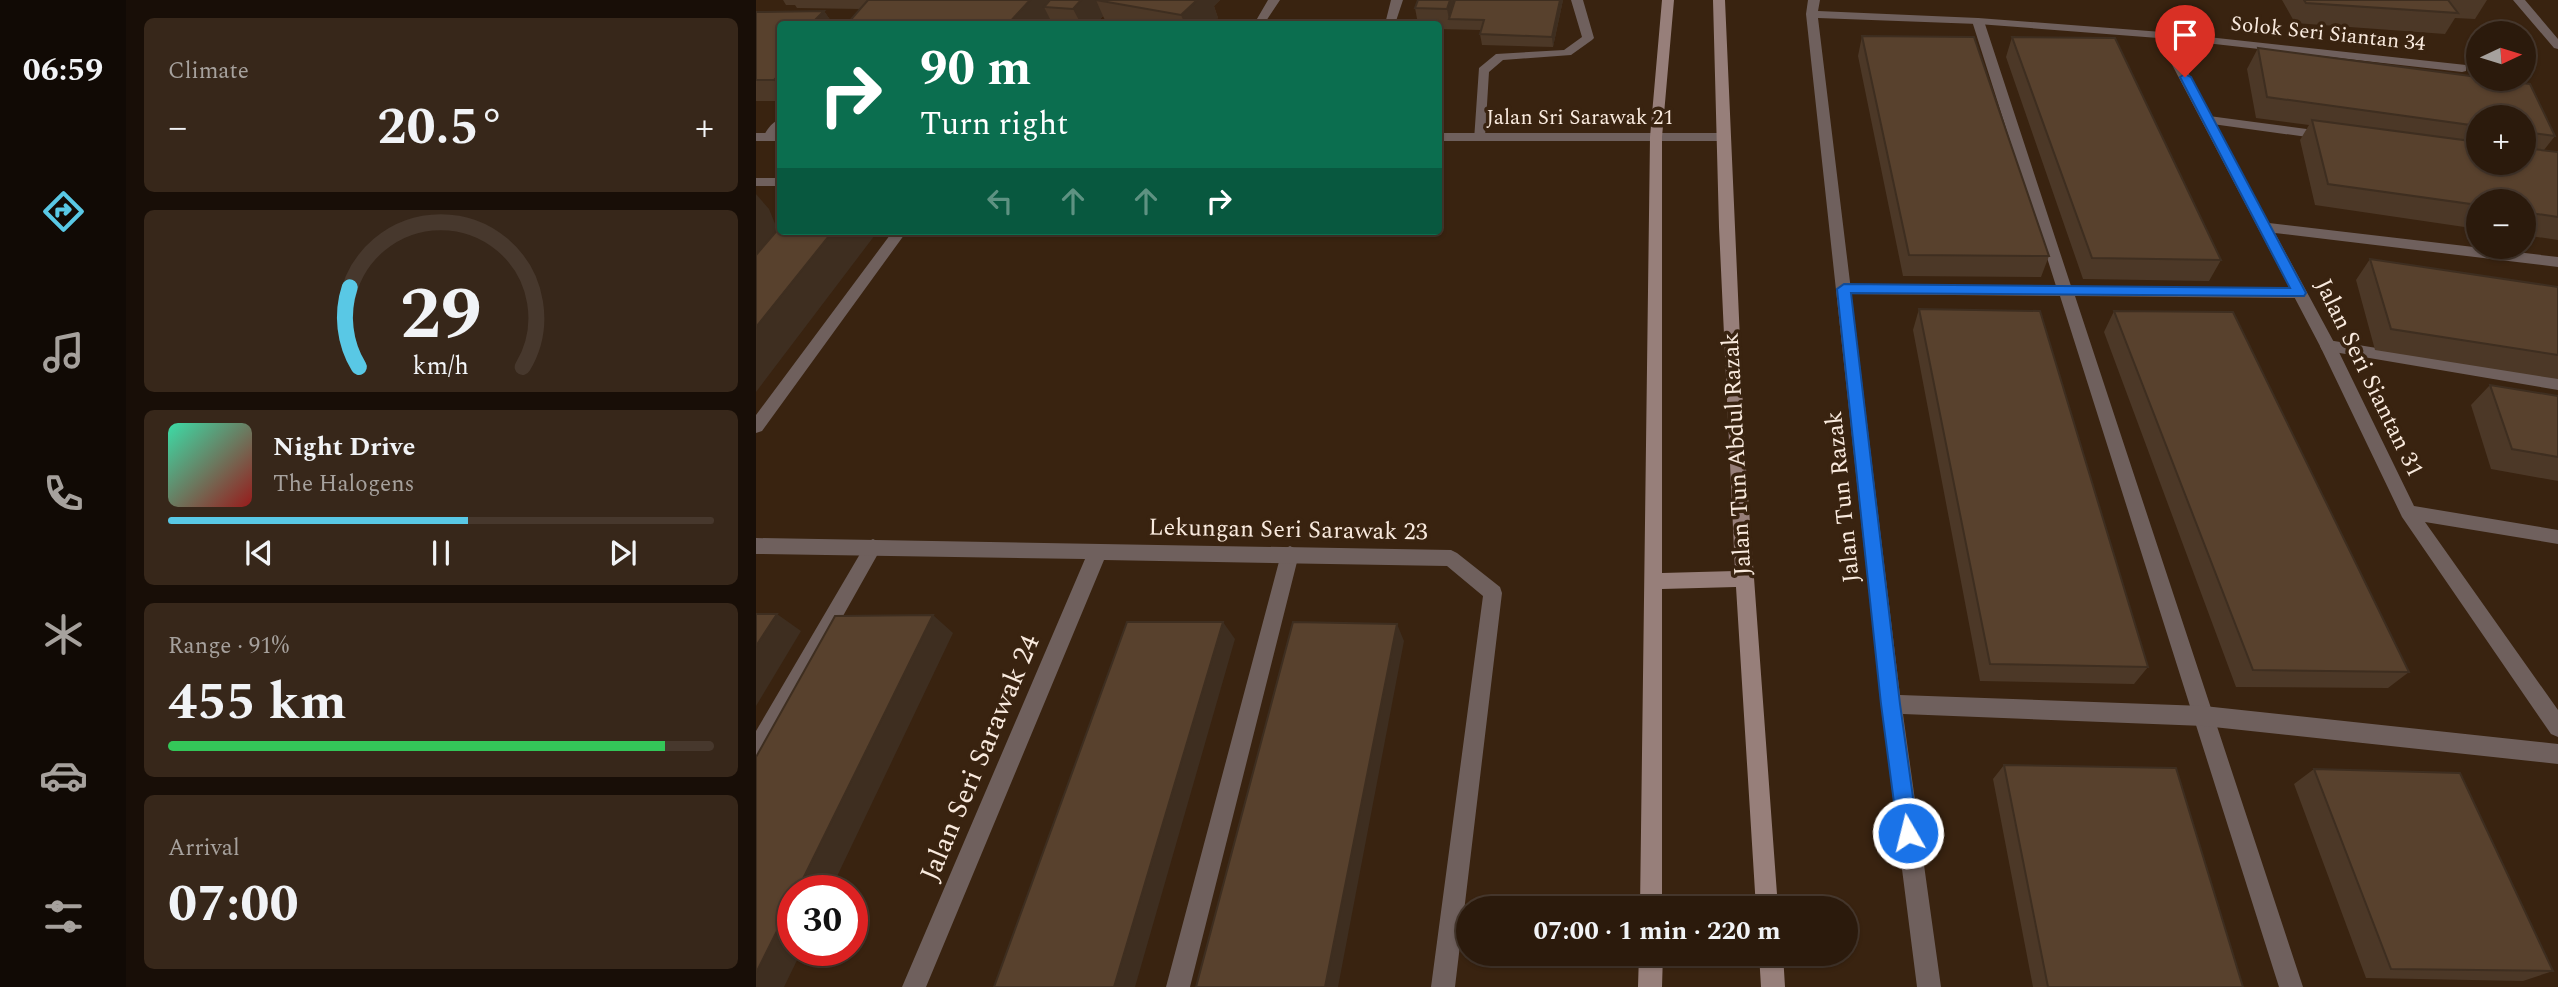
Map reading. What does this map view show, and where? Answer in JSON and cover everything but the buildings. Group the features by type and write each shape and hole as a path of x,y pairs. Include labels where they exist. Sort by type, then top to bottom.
{"main road":[{"path":"1651,896 1656,137 1668,0"},
{"name":"Jalan Tun Abdul Razak","path":"1719,0 1722,137 1743,579 1767,896"},
{"path":"1653,580 1743,579"},
{"path":"1650,987 1651,966"},
{"path":"1772,966 1773,987"}],"street":[{"path":"1261,21 1274,0"},
{"path":"1391,21 1397,0"},
{"path":"1479,137 1483,71 1500,57 1567,53 1588,38 1577,0"},
{"path":"2519,0 2558,47"},
{"name":"Solok Seri Siantan 34","path":"1813,7 2162,34 2462,68"},
{"name":"Jalan Tun Razak","path":"1813,7 1891,704 1929,987"},
{"path":"1978,21 2291,987"},
{"name":"Jalan Seri Siantan 31","path":"2162,34 2328,346 2408,512 2558,727"},
{"path":"2209,120 2343,138"},
{"name":"Jalan Sri Sarawak 21","path":"1442,137 1722,137"},
{"path":"756,182 777,182"},
{"path":"2265,227 2558,262"},
{"path":"756,427 897,235"},
{"path":"1844,289 2300,293"},
{"path":"2328,346 2558,384"},
{"path":"2408,512 2558,537"},
{"name":"Lekungan Seri Sarawak 23","path":"756,546 1451,558 1493,593 1443,987"},
{"path":"756,751 873,547"},
{"name":"Jalan Seri Sarawak 24","path":"914,987 1098,551"},
{"path":"1178,987 1290,554"},
{"path":"1891,704 2204,716 2558,754"}],"route":[{"path":"1908,833 1844,289 2300,293 2185,77"}]}
